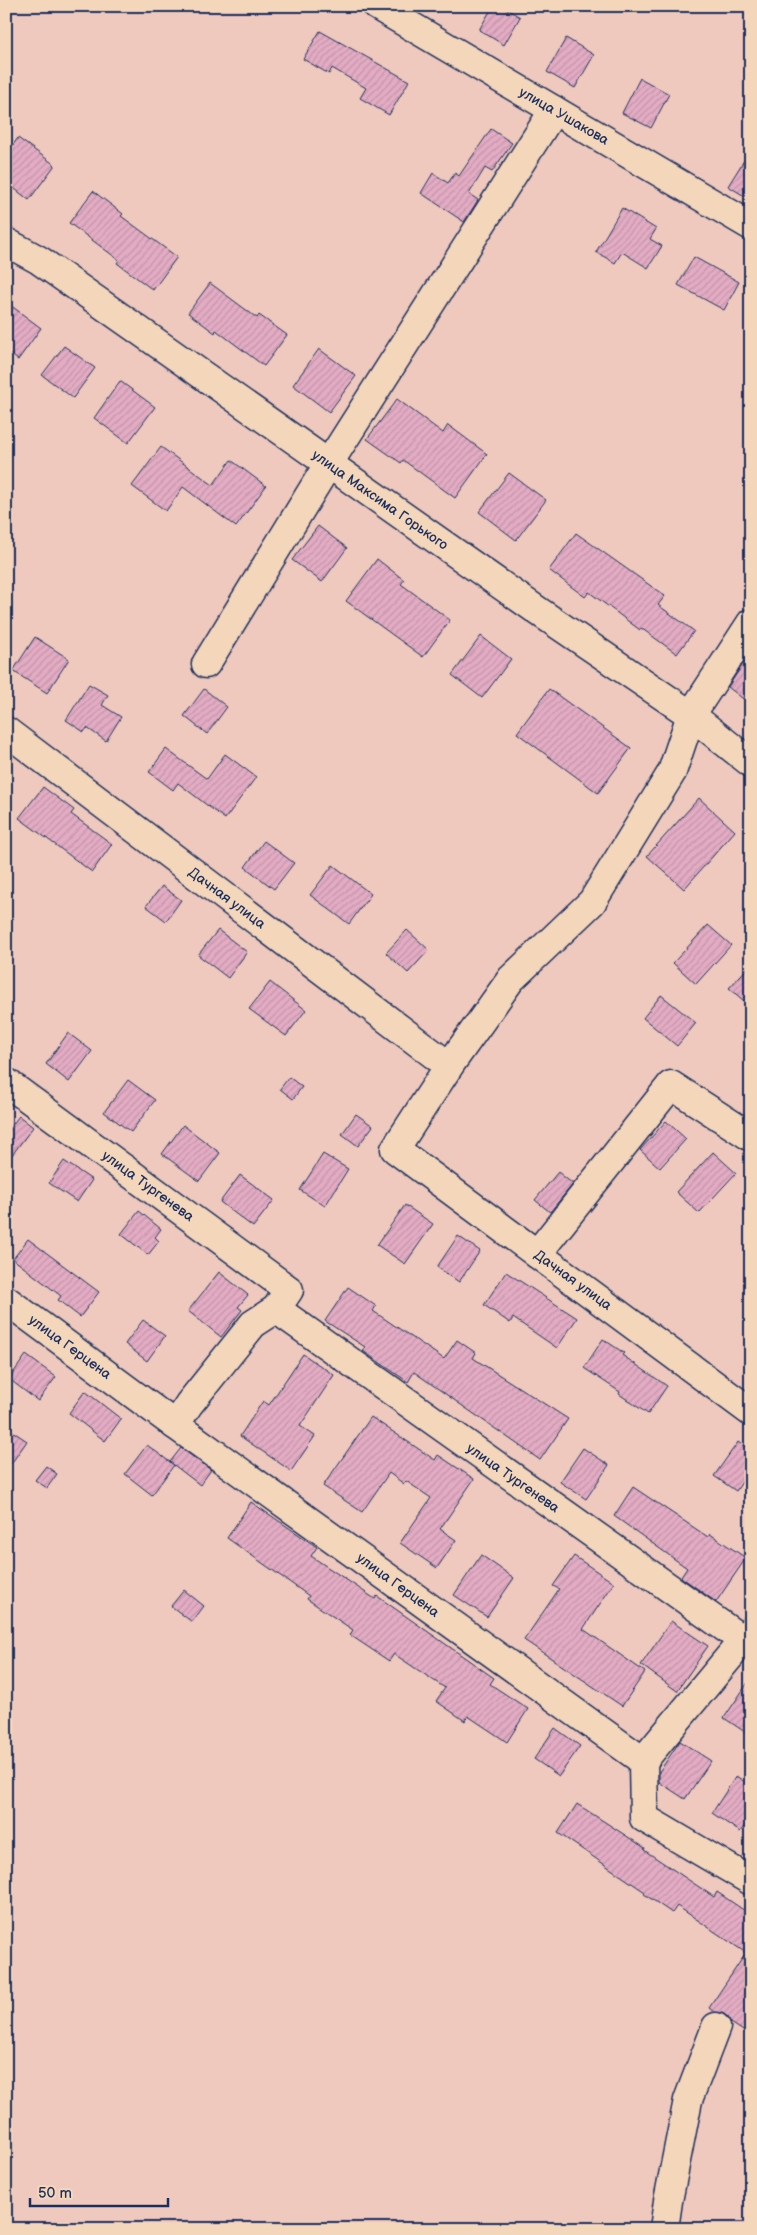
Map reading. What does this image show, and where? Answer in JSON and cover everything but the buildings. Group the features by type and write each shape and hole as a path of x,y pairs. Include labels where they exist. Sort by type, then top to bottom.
{"street":[{"name":"улица Ушакова","path":"377,6 751,226"},
{"path":"206,664 329,463 554,110"},
{"name":"улица Максима Горького","path":"6,242 39,260 538,611 690,715 751,763"},
{"path":"449,1066 511,979 592,902 672,772 690,715 751,623"},
{"name":"Дачная улица","path":"6,731 449,1066 395,1149 751,1412"},
{"name":"улица Тургенева","path":"6,1082 283,1299 748,1640"},
{"path":"537,1254 672,1085 751,1137"},
{"path":"175,1425 189,1404 253,1324 283,1299"},
{"name":"улица Герцена","path":"6,1300 175,1425 644,1761"},
{"path":"748,1640 644,1761 644,1818 751,1881"},
{"path":"664,2229 688,2100 716,2027"}]}
